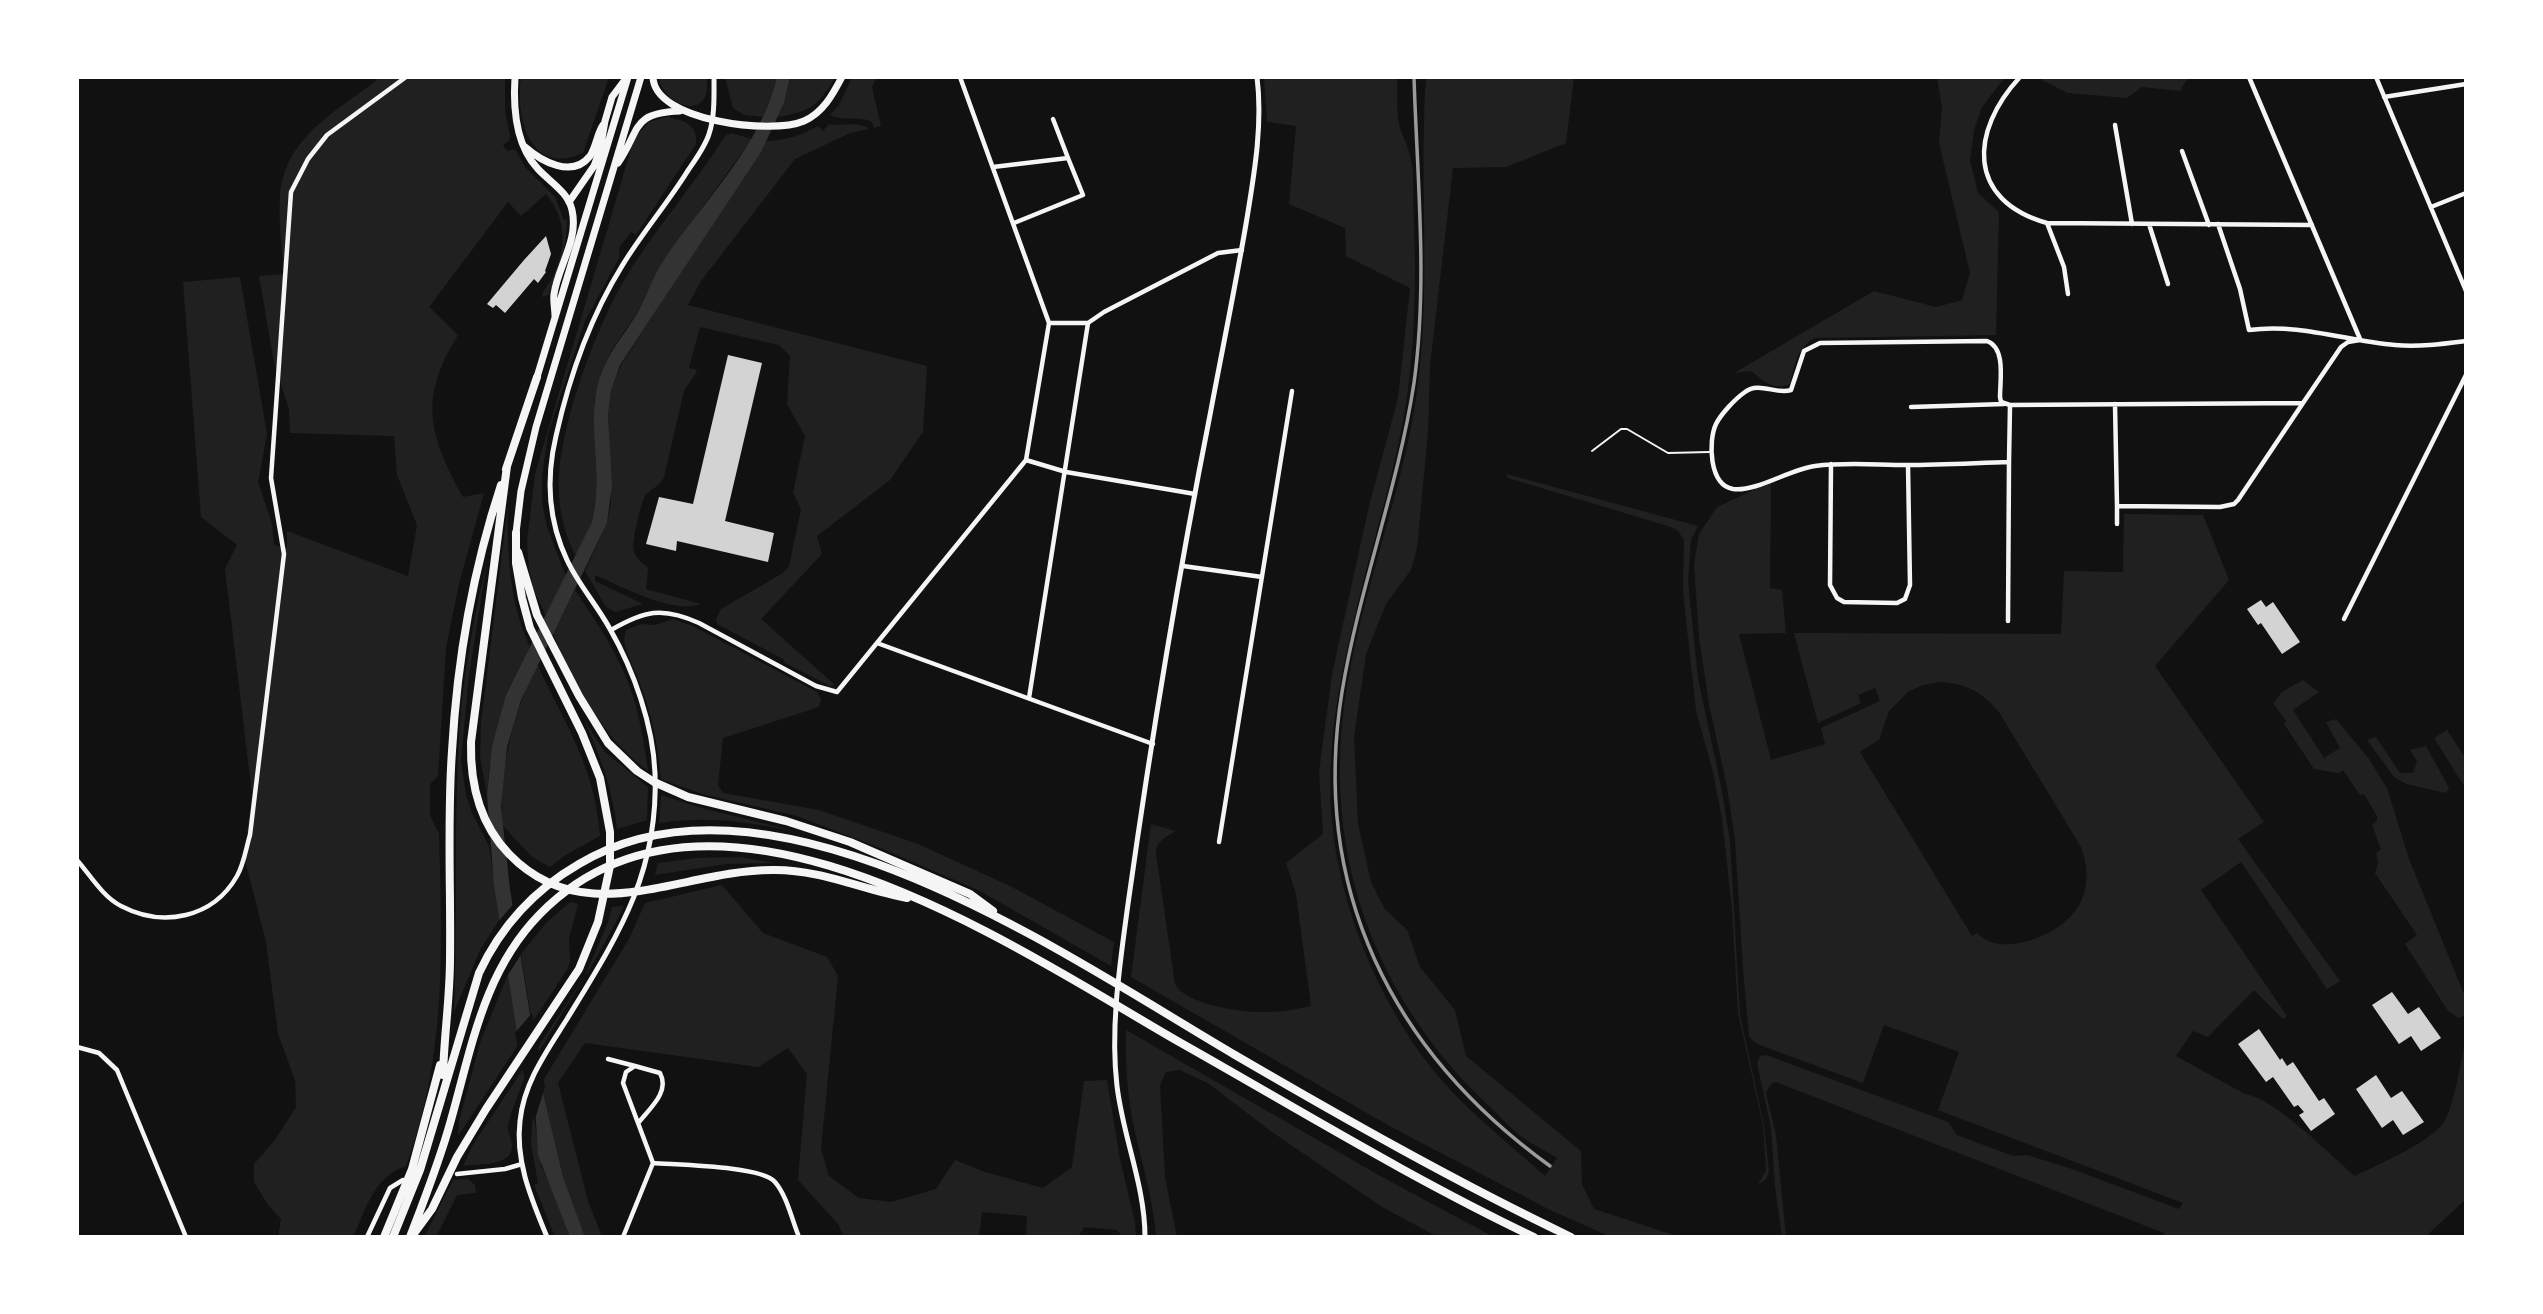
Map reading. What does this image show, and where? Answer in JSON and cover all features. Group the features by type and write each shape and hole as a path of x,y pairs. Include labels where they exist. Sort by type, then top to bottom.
{"highway":[{"path":"443,1089 450,979 449,845 452,751 463,644 491,513 537,377"},
{"path":"507,466 470,767 476,799 500,846 536,876 571,891 608,895 631,893 772,869 843,880 887,894 925,901"},
{"path":"411,1237 432,1209 457,1157 520,1056 579,969 591,944 603,904 611,850 607,806 600,778 582,733 530,628 516,563 516,533"},
{"path":"516,546 537,615 555,651 597,728 628,764 653,782 688,797 786,821 850,842 970,894 1003,919"},
{"path":"393,1237 420,1170 479,973 494,943 512,919 568,870 607,849 646,835 708,828 758,833 840,853 901,873 1003,919 1384,1142 1571,1237"},
{"path":"411,1237 434,1175 485,999 501,966 524,932 556,899 604,869 640,855 674,848 708,846 748,848 793,857 868,879 973,923 1382,1159 1534,1237"},
{"path":"384,1237 412,1169 444,1048"}],"main road":[{"path":"515,77 516,119 524,146 538,169 569,202 573,216 572,235 554,294 556,320"},
{"path":"569,202 594,166 612,97 628,77"},
{"path":"537,377 628,77"},
{"path":"516,533 521,491 536,427 641,77"},
{"path":"653,77 657,94 682,111"},
{"path":"614,170 627,151 633,132 644,119 663,112 682,111 740,124 777,128 805,121 821,109 831,98 842,77"},
{"path":"524,146 543,162 556,166 582,162 589,156 605,121"}],"street":[{"path":"77,860 120,906 154,918 190,915 218,901 238,874 250,835 284,554 271,478 291,192 308,159 327,135 406,77"},
{"path":"547,1237 522,1164 520,1120 527,1090 541,1061 616,938 632,904 651,843 655,773 647,720 629,671 611,630 567,561 552,521 549,496 554,446 566,399 608,292 622,265 700,153 709,135 714,77"},
{"path":"611,630 649,612 679,614 699,622 817,686 837,692 1026,460 1049,323 960,77"},
{"path":"1145,1237 1143,1212 1116,1084 1116,1025 1128,907 1183,566 1254,178 1259,121 1257,77"},
{"path":"2020,77 1994,112 1984,145 1991,186 2001,200 2016,211 2047,223 2312,226"},
{"path":"2249,77 2360,340"},
{"path":"2376,77 2466,291"},
{"path":"2384,97 2466,84"},
{"path":"1014,223 1083,195 1053,119"},
{"path":"2115,125 2132,224"},
{"path":"2182,152 2209,225"},
{"path":"993,167 1069,158"},
{"path":"2431,207 2466,193"},
{"path":"2047,223 2064,267 2067,294"},
{"path":"2149,224 2168,284"},
{"path":"2218,225 2240,289 2249,331 2281,327 2417,346 2466,341"},
{"path":"1049,323 1088,323 1217,253 1242,250"},
{"path":"1029,698 1088,323"},
{"path":"2117,506 2220,507 2234,504 2341,347 2348,342 2360,340"},
{"path":"2008,462 1831,464 1791,471 1745,489 1735,489 1729,488 1718,478 1710,452 1718,420 1745,392 1753,388 1784,392 1791,390 1804,351 1820,343 1986,341 1997,347 2000,397 2008,404 2008,462 2008,621"},
{"path":"2344,619 2466,375"},
{"path":"1219,842 1292,391"},
{"path":"1911,407 2303,403"},
{"path":"2115,404 2117,524"},
{"path":"1026,460 1066,472 1195,494"},
{"path":"1831,464 1830,585 1833,593 1844,602 1897,603 1905,599 1910,585 1908,465"},
{"path":"1183,566 1262,577"},
{"path":"877,643 1154,744"},
{"path":"77,1047 99,1053 117,1070 186,1237"},
{"path":"608,1059 660,1073 664,1080 664,1090 639,1122"},
{"path":"624,1237 653,1163 624,1083 626,1072 635,1066"},
{"path":"653,1163 750,1171 767,1175 779,1188 799,1237"},
{"path":"457,1174 505,1169 522,1164"},
{"path":"367,1237 390,1188 403,1180"}],"lane":[{"path":"1592,451 1621,429 1627,429 1668,453 1710,452"}],"shaded area":[{"path":"377,77 505,77 505,111 510,136 509,141 503,145 507,151 515,149 525,167 555,197 564,220 567,219 567,229 556,277 548,295 542,297 560,256 562,234 558,214 546,194 521,216 508,202 429,307 458,335 437,379 433,398 436,435 442,455 463,497 484,493 459,584 446,648 438,776 430,784 430,816 439,833 441,960 429,1084 406,1166 386,1177 379,1185 353,1237 278,1237 281,1219 268,1205 254,1182 254,1164 275,1140 296,1107 295,1080 278,1034 266,942 244,856 252,795 225,569 237,545 201,517 183,282 240,277 267,434 258,482 272,524 274,545 287,548 287,531 408,576 417,525 397,475 394,436 290,433 289,409 274,363 259,276 284,274 280,197 283,177 291,159 314,129 377,80"},
{"path":"521,77 609,77 583,153 565,158 550,157 539,150 530,139 521,110"},
{"path":"659,77 707,77 706,94 696,105 681,104 666,93"},
{"path":"725,77 777,77 763,117 744,115 733,108"},
{"path":"777,77 790,77 784,103 761,152 620,365 611,391 608,415 612,485 607,523 521,700 507,747 501,807 510,889 541,1084 563,1177 585,1237 570,1237 538,1155 536,1121 516,1026 494,885 487,795 492,746 506,695 592,522 597,483 594,406 603,369 639,310 665,258 730,171 759,126"},
{"path":"790,77 835,77 819,101 812,106 798,113 778,117"},
{"path":"852,77 877,77 872,87 881,126 874,128 872,122 867,120 830,115 839,105"},
{"path":"1264,77 1397,77 1398,119 1413,171 1415,265 1412,348 1398,447 1354,620 1336,707 1331,761 1334,840 1353,918 1367,957 1404,1028 1426,1061 1453,1092 1545,1176 1557,1158 1518,1133 1451,1066 1419,1024 1392,979 1370,932 1354,883 1344,832 1340,779 1347,686 1364,609 1405,456 1419,375 1424,290 1426,77 1574,77 1566,143 1506,167 1453,168 1430,365 1428,433 1417,548 1411,570 1386,604 1366,654 1354,737 1358,824 1371,882 1384,908 1407,930 1420,967 1455,1010 1466,1056 1581,1151 1582,1184 1594,1209 1680,1237 1611,1237 1550,1210 1393,1128 1131,977 1151,824 1176,831 1165,837 1156,854 1175,984 1181,991 1203,1002 1244,1011 1278,1011 1311,1006 1296,894 1286,863 1323,834 1319,772 1332,674 1369,506 1398,398 1410,288 1346,256 1345,228 1289,204 1296,126 1267,122"},
{"path":"1937,77 2005,77 1982,107 1974,130 1970,160 1978,193 1999,212 1996,335 1814,338 1800,353 1790,384 1774,386 1751,371 1734,373 1874,291 1936,307 1962,300 1970,273 1939,143 1942,108"},
{"path":"2042,77 2188,77 2180,91 2142,87 2127,98 2068,93 2042,80"},
{"path":"667,117 692,127 696,144 636,235 631,232 620,246 619,258 585,321 548,434 542,476 542,502 547,527 566,576 546,616 534,591 529,569 527,542 535,474 634,139 649,122"},
{"path":"829,124 855,124 869,129 850,133 795,159 701,281 688,305 927,366 923,432 890,480 817,536 822,554 761,619 835,685 830,686 717,624 716,619 721,609 783,573 789,566 801,509 793,493 805,436 787,404 790,356 779,345 700,327 689,368 697,370 684,391 664,477 645,496 641,507 633,546 636,556 648,568 646,589 701,604 677,606 662,603 595,575 595,581 643,604 615,612 606,607 585,571 607,523 611,504 608,415 611,391 621,365 766,141 793,137 818,126 823,131"},
{"path":"731,133 752,139 664,260 640,308 611,351 602,371 594,401 598,502 576,557 562,517 559,475 566,429 591,351 612,303 634,265 725,136"},
{"path":"1506,474 1698,526 1691,540 1688,581 1698,679 1730,841 1740,1015 1764,1125 1769,1172 1766,1179 1758,1185 1766,1170 1763,1125 1738,1013 1732,909 1722,819 1713,772 1696,711 1683,592 1684,540 1678,531 1671,527 1508,478"},
{"path":"1771,482 1770,588 1782,590 1786,633 1739,634 1771,760 1825,744 1821,728 1880,701 1875,688 1858,695 1861,703 1818,723 1794,633 2061,634 2064,571 2123,572 2124,514 2203,515 2229,580 2155,666 2264,822 2238,839 2340,981 2327,989 2241,862 2201,890 2287,1016 2283,1019 2254,990 2208,1037 2193,1031 2176,1056 2272,1106 2355,1176 2416,1145 2444,1122 2454,1094 2466,1037 2466,1199 2425,1237 2163,1237 2164,1233 1776,1082 1772,1083 1766,1093 1776,1135 1786,1237 1782,1237 1771,1128 1757,1063 1760,1056 1766,1055 1948,1122 1957,1135 2013,1156 2027,1155 2072,1169 2179,1209 2183,1203 1938,1110 1959,1052 1884,1025 1863,1083 1765,1047 1754,1042 1749,1036 1735,840 1699,637 1694,564 1699,534 1717,507","holes":["1950,683 1973,690 1999,712 2081,847 2086,880 2078,907 2058,927 2028,941 2001,944 1988,941 1977,933 1972,936 1860,752 1879,740 1889,711 1908,692 1923,685"]},
{"path":"508,505 511,578 518,613 530,647 506,695 489,769 487,795 480,757 481,723"},
{"path":"487,560 469,676 461,760 466,795 489,846 500,919 481,948 454,1012 460,723 464,682"},
{"path":"575,590 608,642 630,686 648,771 617,742 591,709 570,672 553,633"},
{"path":"673,619 693,626 817,692 821,699 819,707 723,738 718,785 723,793 819,810 918,844 1010,886 1114,942 1111,966 980,891 885,850 797,816 702,794 661,779 652,722 624,639 626,630 641,624 655,625"},
{"path":"537,664 585,767 597,811 600,836 550,867 532,857 502,825 503,783 509,743"},
{"path":"2303,680 2319,692 2293,710 2324,758 2340,748 2326,722 2336,719 2369,759 2387,788 2409,859 2466,999 2465,1015 2459,1018 2448,1011 2405,944 2417,935 2375,873 2378,863 2376,853 2381,849 2372,825 2377,821 2377,816 2364,794 2360,795 2343,770 2339,773 2314,769 2273,703 2282,692"},
{"path":"584,720 605,752 648,787 647,820 617,829 605,773"},
{"path":"2447,730 2466,759 2466,789 2434,738"},
{"path":"2376,737 2400,773 2413,773 2417,761 2410,750 2426,746 2449,788 2446,793 2406,784 2394,777 2367,740"},
{"path":"661,795 806,834 733,821 659,823"},
{"path":"740,857 775,863 726,864 655,875 658,863 696,858"},
{"path":"722,885 763,933 827,957 838,976 821,1149 829,1176 859,1198 891,1202 936,1189 955,1160 985,1172 1043,1188 1072,1167 1084,1081 1107,1080 1136,1237 1123,1237 1117,1230 1084,1227 1078,1237 1026,1237 1027,1216 982,1212 979,1237 844,1237 838,1224 798,1180 807,1074 788,1048 758,1067 585,1043 558,1083 588,1201 602,1237 585,1237 563,1177 541,1084 629,939 645,903"},
{"path":"570,902 578,904 569,938 568,968 532,1023 521,954 547,922"},
{"path":"624,906 589,970 525,1077 508,1125 511,1152 505,1159 494,1163 463,1166 474,1143 585,976 612,907"},
{"path":"509,972 520,1042 458,1136 459,1121 481,1040"},
{"path":"1126,1030 1382,1177 1494,1237 1438,1237 1382,1207 1272,1132 1209,1084 1180,1070 1166,1072 1160,1085 1165,1177 1177,1237 1156,1237 1130,1107"},
{"path":"533,1109 541,1166 570,1237 555,1237 534,1185 538,1183 531,1144"},
{"path":"468,1179 475,1185 476,1193 457,1195 436,1237 424,1237 453,1180"}],"pier":[{"path":"516,901 524,950 506,978 497,923"},
{"path":"532,1013 545,1087 534,1122 515,1033"}],"building":[{"path":"546,236 551,254 546,272 538,283 534,279 505,313 496,305 493,308 487,304 524,260"},
{"path":"728,355 762,363 725,521 774,533 768,562 677,541 676,551 646,544 659,497 693,504"},
{"path":"2261,600 2266,607 2273,602 2300,642 2282,654 2261,623 2258,625 2247,609"},
{"path":"2392,992 2408,1014 2419,1007 2441,1038 2421,1051 2411,1036 2399,1044 2372,1005"},
{"path":"2259,1029 2280,1060 2282,1058 2287,1066 2293,1062 2319,1101 2324,1098 2335,1114 2311,1131 2299,1115 2304,1112 2298,1105 2294,1107 2273,1077 2266,1082 2238,1044"},
{"path":"2376,1075 2391,1098 2402,1091 2424,1122 2403,1135 2393,1120 2382,1128 2356,1089"}],"railway":[{"path":"1414,77 1421,268 1418,345 1407,422 1358,615 1342,692 1335,764 1339,833 1352,898 1375,960 1406,1018 1446,1071 1494,1121 1550,1166"}]}
